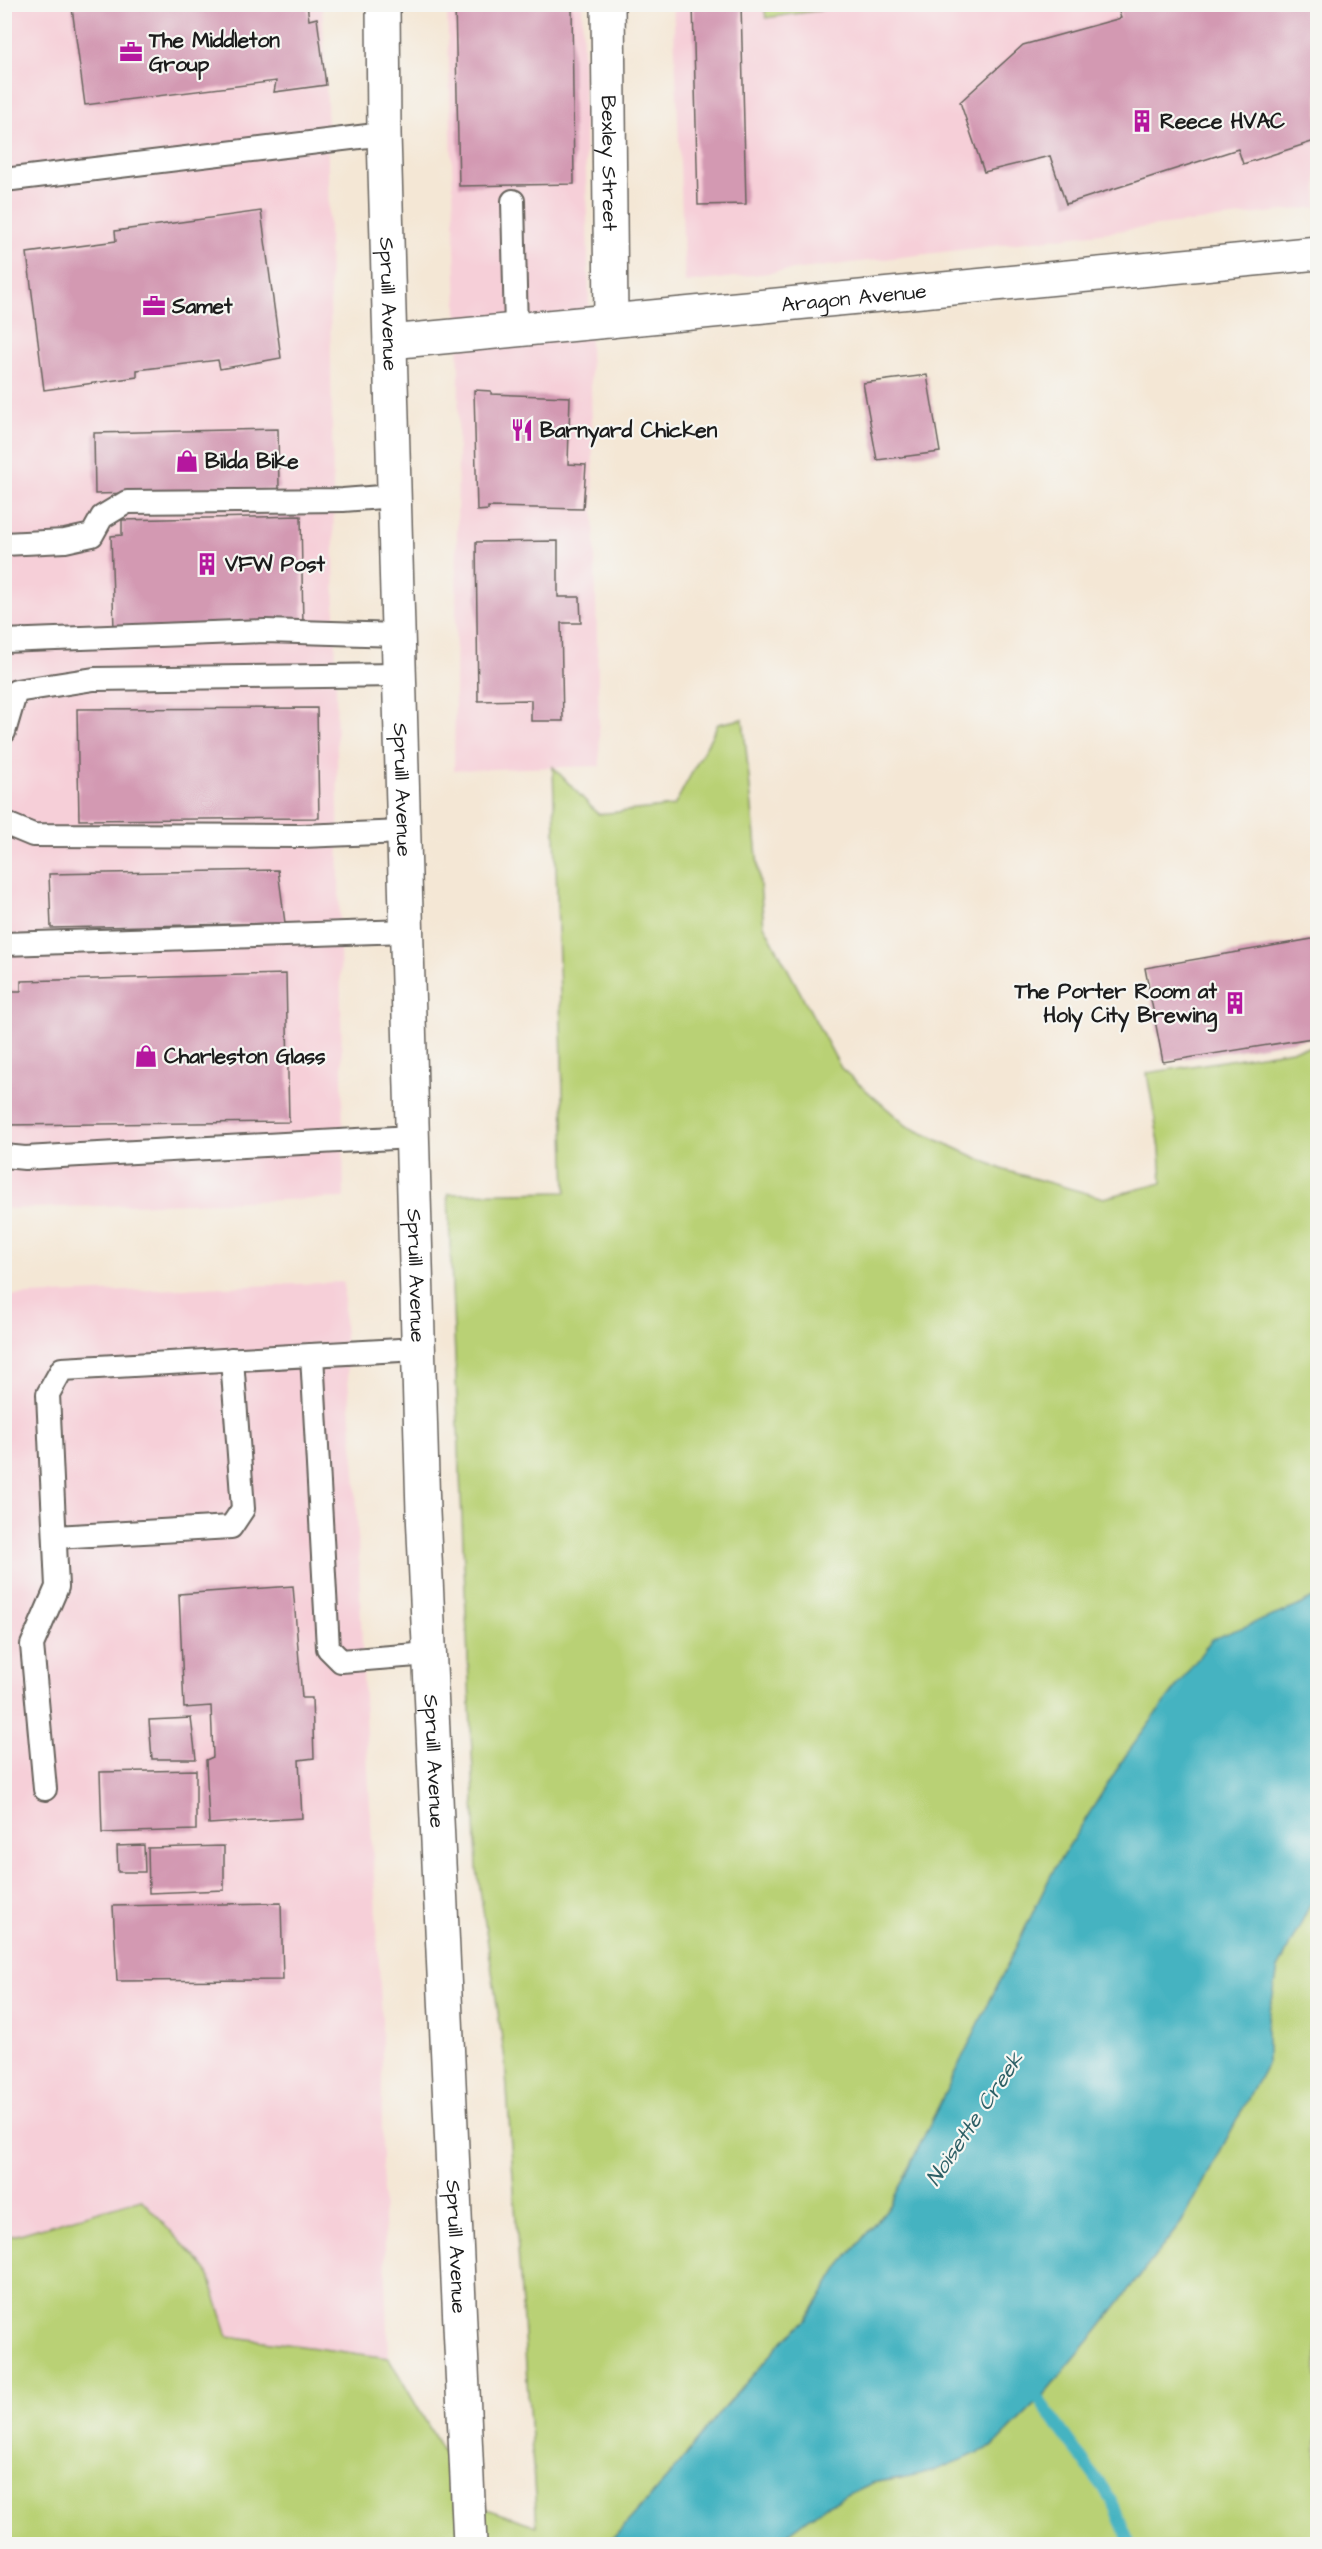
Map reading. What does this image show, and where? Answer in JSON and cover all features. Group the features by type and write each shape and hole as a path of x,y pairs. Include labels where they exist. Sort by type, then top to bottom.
{"street":[{"name":"Spruill Avenue","path":"383,4 384,134 418,1349 429,1654 470,2544"},
{"name":"Bexley Street","path":"608,4 611,321"},
{"name":"Aragon Avenue","path":"390,342 1317,253"}],"lane":[{"path":"4,180 384,134"},
{"path":"513,201 516,330"},
{"path":"4,544 65,541 92,535 102,517 127,502 343,500 394,496"},
{"path":"4,641 265,631 398,634"},
{"path":"4,732 16,691 94,679 399,675"},
{"path":"4,823 33,835 301,836 404,832"},
{"path":"4,944 407,932"},
{"path":"4,1156 25,1158 412,1137"},
{"path":"45,1789 32,1645 57,1587 48,1394 62,1369 418,1349"},
{"path":"312,1355 328,1648 341,1661 429,1654"},
{"path":"55,1537 231,1527 243,1509 232,1359"}],"shaded area":[{"path":"4,5 322,5 327,102 344,1198 5,1209"},
{"path":"447,5 582,5 600,766 454,770 459,372"},
{"path":"673,5 1317,5 1317,207 685,283"},
{"path":"344,1282 344,1324 356,1485 364,1697 382,2019 382,2163 389,2358 228,2336 207,2270 5,2235 4,1296"}],"green space":[{"path":"764,5 820,5 821,10 766,18"},
{"path":"743,719 764,925 841,1068 907,1126 1004,1170 1104,1198 1162,1183 1160,1149 1147,1073 1317,1046 1317,1596 1296,1607 1126,1755 1053,1871 891,2204 840,2266 807,2320 786,2338 721,2411 669,2476 608,2544 5,2544 4,2235 13,2236 141,2199 207,2270 228,2336 389,2358 474,2505 537,2526 505,2060 477,1869 448,1194 566,1192 553,767 598,814 674,806 718,724"},
{"path":"1317,1891 1317,2544 774,2544 826,2505 872,2483 898,2479 992,2447 1039,2400 1097,2331 1184,2219 1267,2063 1267,2027 1278,1969"}],"water":[{"name":"Noisette Creek","path":"1317,1596 1317,1891 1278,1969 1267,2027 1267,2063 1184,2219 1097,2331 1039,2400 992,2447 931,2472 872,2483 826,2505 774,2544 608,2544 669,2476 721,2411 786,2338 807,2320 840,2266 891,2204 1053,1871 1126,1755 1212,1639 1296,1607"}],"building":[{"path":"97,4 307,4 309,20 317,18 326,85 274,92 276,81 85,105 72,8"},
{"path":"455,4 572,4 574,184 459,186"},
{"path":"693,4 741,4 746,204 698,205"},
{"name":"Reece HVAC","path":"1116,4 1318,4 1318,140 1243,164 1238,149 1066,204 1050,156 984,172 960,102 1023,45 1121,18"},
{"name":"Samet","path":"261,211 281,358 220,369 218,360 137,370 137,377 44,390 27,253 116,241 115,231"},
{"path":"927,375 940,452 877,460 863,383"},
{"name":"Barnyard Chicken","path":"474,390 491,391 491,394 570,397 568,464 586,465 583,509 488,507 488,510 477,511"},
{"name":"Bilda Bike","path":"278,429 279,489 95,494 94,433"},
{"name":"VFW Post","path":"301,516 303,627 114,629 111,536 122,535 122,520"},
{"path":"558,541 558,597 580,597 581,623 561,623 563,721 531,721 531,700 478,701 476,542"},
{"path":"317,708 319,818 79,820 77,709"},
{"path":"278,870 285,923 51,928 49,874"},
{"name":"The Porter Room at Holy City Brewing","path":"1318,938 1318,1037 1163,1062 1145,968"},
{"name":"Charleston Glass","path":"286,974 289,1122 4,1125 4,991 21,991 21,981"},
{"path":"293,1586 302,1698 312,1698 314,1758 299,1760 302,1818 209,1824 206,1760 213,1757 211,1706 184,1708 179,1594"},
{"path":"191,1718 196,1759 152,1759 149,1720"},
{"path":"196,1770 196,1830 102,1833 100,1772"},
{"path":"144,1845 145,1872 118,1872 117,1846"},
{"path":"224,1846 224,1890 149,1893 148,1848"},
{"path":"281,1903 283,1980 117,1981 113,1906"}],"waterway":[{"path":"1025,2392 1039,2400 1111,2499 1130,2544"}],"place":[{"name":"The Middleton Group","path":"131,52"},
{"name":"Reece HVAC","path":"1142,121"},
{"name":"Samet","path":"154,306"},
{"name":"Barnyard Chicken","path":"522,430"},
{"name":"Bilda Bike","path":"187,461"},
{"name":"VFW Post","path":"207,564"},
{"name":"The Porter Room at Holy City Brewing","path":"1235,1003"},
{"name":"Charleston Glass","path":"146,1056"}]}
